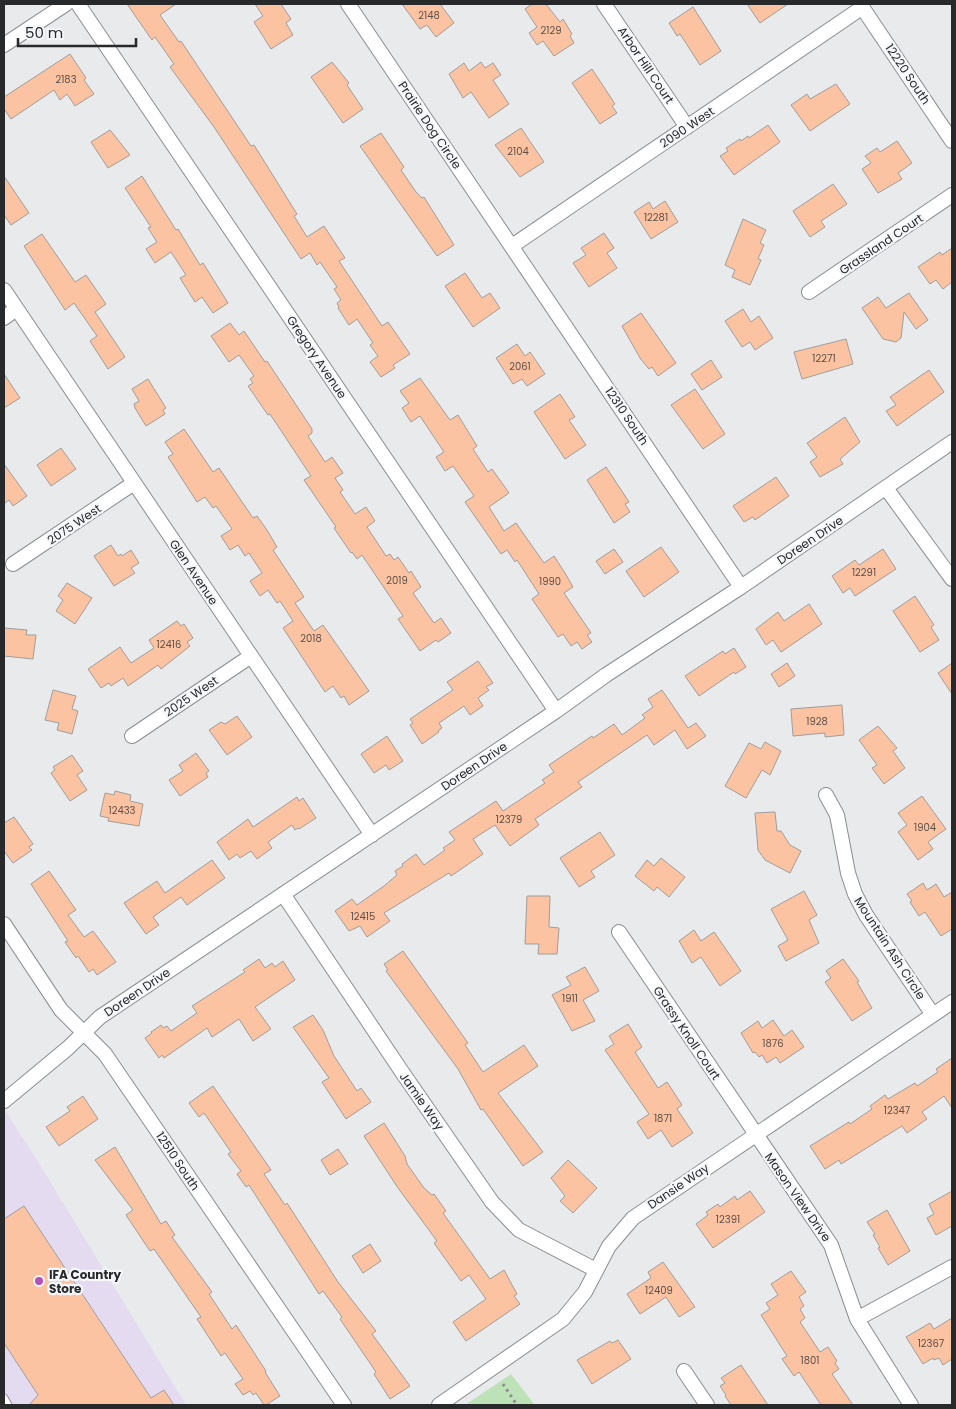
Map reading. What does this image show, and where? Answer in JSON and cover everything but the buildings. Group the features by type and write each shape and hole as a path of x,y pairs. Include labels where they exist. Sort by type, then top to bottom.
{"street":[{"path":"4,45 66,4"},
{"name":"Gregory Avenue","path":"78,4 556,711"},
{"name":"Prairie Dog Circle","path":"348,4 512,246"},
{"name":"Arbor Hill Court","path":"604,4 687,126"},
{"name":"2090 West","path":"512,246 862,6"},
{"name":"12220 South","path":"862,6 952,141"},
{"name":"Grassland Court","path":"809,292 952,195"},
{"name":"12310 South","path":"512,246 742,587"},
{"name":"Glen Avenue","path":"4,290 372,835"},
{"path":"4,318 16,309"},
{"name":"Doreen Drive","path":"4,1101 100,1017 556,711 606,675 742,587 952,442"},
{"name":"2075 West","path":"13,564 134,483"},
{"path":"886,488 952,579"},
{"name":"2025 West","path":"132,736 251,656"},
{"name":"Mountain Ash Circle","path":"826,795 837,815 848,873 855,894 866,915 933,1015"},
{"name":"Jamie Way","path":"283,894 492,1202 519,1230 596,1270"},
{"name":"12510 South","path":"4,924 61,1010 105,1054 344,1405"},
{"name":"Grassy Knoll Court","path":"619,932 755,1134"},
{"name":"Dansie Way","path":"438,1405 563,1319 576,1306 608,1246 633,1218 952,1002"},
{"name":"Mason View Drive","path":"755,1134 831,1245 857,1319 911,1405"},
{"path":"857,1319 952,1267"},
{"path":"684,1371 707,1405"}],"lane":[{"path":"4,1398 8,1405"}],"path":[{"path":"503,1384 517,1405"}],"shaded area":[{"path":"4,1109 40,1165 186,1405 4,1405"}],"green space":[{"path":"511,1374 534,1404 465,1405"}],"place":[{"name":"IFA Country Store","path":"39,1281"}]}
